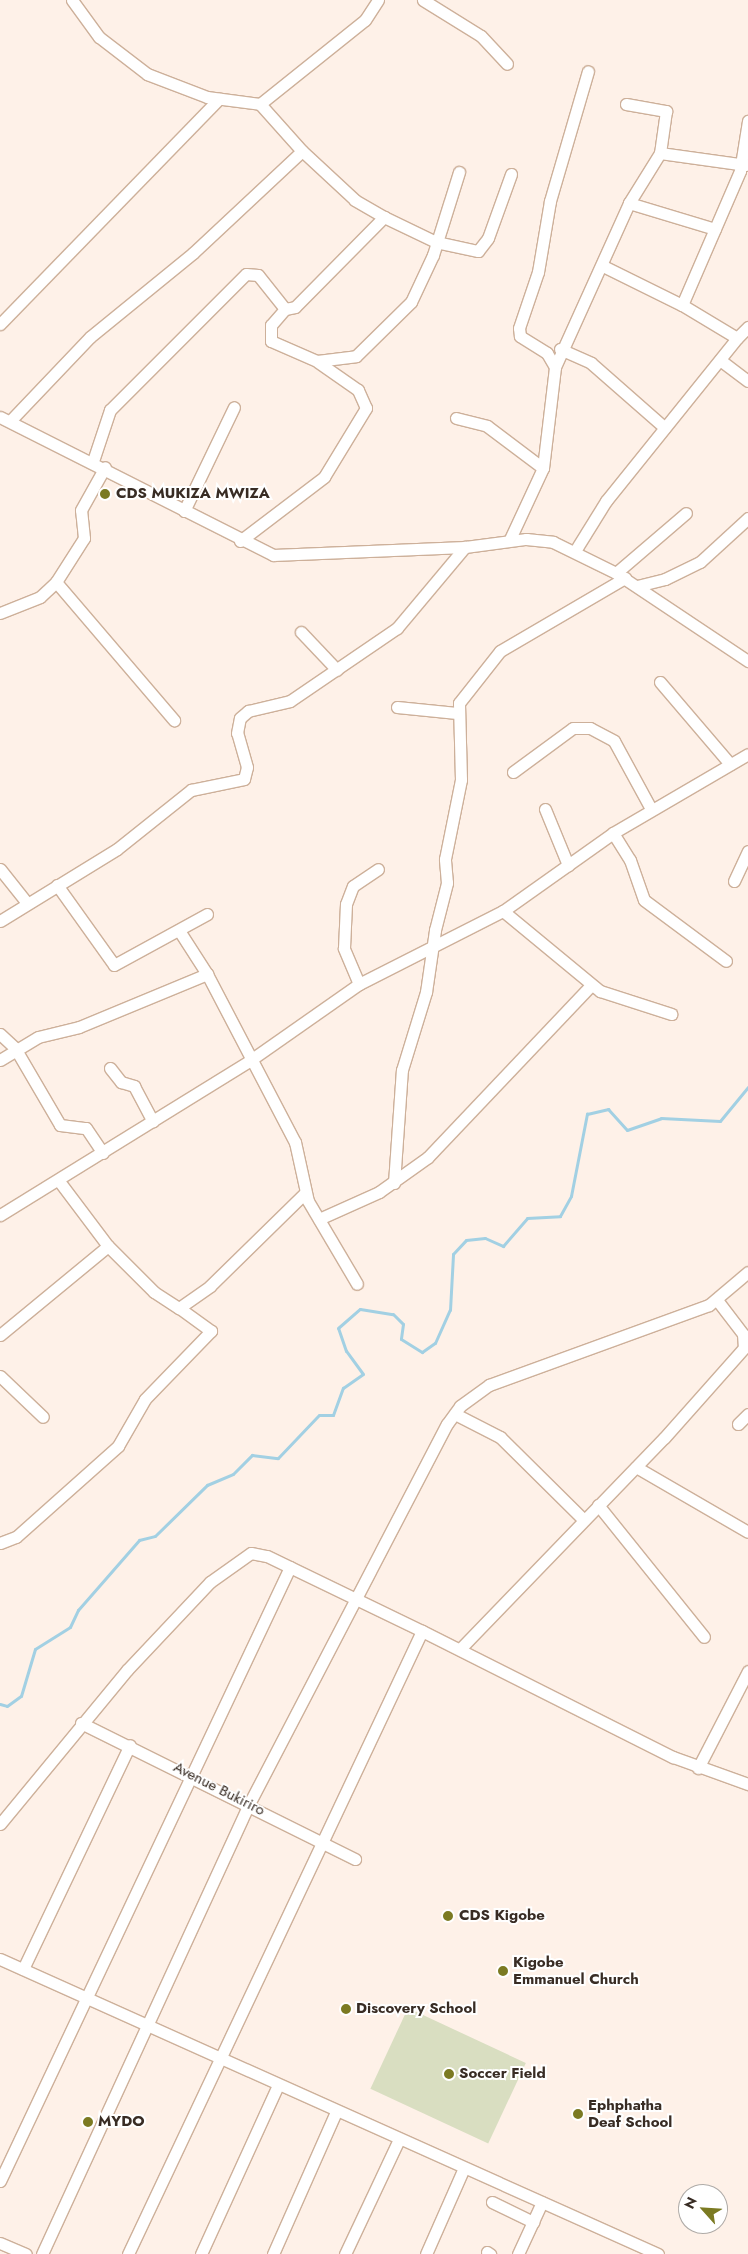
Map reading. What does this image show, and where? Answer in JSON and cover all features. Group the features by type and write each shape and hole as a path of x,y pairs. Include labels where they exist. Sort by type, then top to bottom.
{"street":[{"path":"72,0 99,37 147,74 184,91 219,99 260,104 302,151 355,200 384,217 436,242 481,249 511,174"},
{"path":"260,104 365,20 378,0"},
{"path":"423,0 481,36 506,64"},
{"path":"555,367 547,353 520,336 519,328 538,272 550,201 588,72"},
{"path":"0,324 219,99"},
{"path":"510,539 543,468 555,367 560,349 603,266 629,203 660,153 666,111 626,104"},
{"path":"682,305 745,164 748,122"},
{"path":"302,151 193,253 90,337 5,419 105,466 240,541 286,556 465,547 510,539 548,541 574,551 620,575 748,661"},
{"path":"660,153 745,164"},
{"path":"317,361 356,356 380,337 410,302 436,242 459,172"},
{"path":"629,203 715,229"},
{"path":"240,541 324,477 366,408 358,390 317,361 271,341 271,325 284,309 301,301 384,217"},
{"path":"603,266 682,305 737,338"},
{"path":"94,461 110,410 246,274 258,275 284,309"},
{"path":"574,551 596,515 737,338 748,327"},
{"path":"560,349 591,363 665,428"},
{"path":"720,360 748,381"},
{"path":"184,511 234,407"},
{"path":"456,418 486,426 543,468"},
{"path":"0,613 40,597 56,582 84,538 81,510 105,466"},
{"path":"394,1184 402,1070 426,992 432,944 447,883 445,859 461,780 457,713 466,691 500,652 620,575 686,513"},
{"path":"637,586 665,579 700,562 748,518"},
{"path":"0,921 117,850 191,790 244,779 247,768 237,733 240,718 248,711 290,701 397,628 465,547"},
{"path":"56,582 174,720"},
{"path":"301,632 337,670"},
{"path":"660,682 730,764"},
{"path":"397,707 457,713"},
{"path":"513,772 573,728 590,728 614,741 651,809"},
{"path":"0,1215 59,1181 249,1061 359,984 432,944 503,911 613,833 651,809 748,754"},
{"path":"545,809 568,865"},
{"path":"613,833 630,860 644,900 726,961"},
{"path":"734,881 748,851"},
{"path":"0,869 27,903"},
{"path":"359,984 344,948 348,893 378,869"},
{"path":"57,885 114,965 180,932 208,914"},
{"path":"503,911 592,985 623,1002 671,1014"},
{"path":"180,932 207,974 249,1061 295,1142 305,1193 357,1284"},
{"path":"0,1060 15,1048 38,1037 79,1027 207,974"},
{"path":"319,1219 394,1184 428,1157 592,985"},
{"path":"0,1034 15,1048 60,1125 86,1128 103,1153"},
{"path":"110,1068 121,1082 134,1086 153,1121"},
{"path":"0,1543 16,1537 118,1446 145,1399 211,1332 154,1292 108,1246 59,1181"},
{"path":"179,1308 210,1286 305,1193"},
{"path":"0,1335 108,1246"},
{"path":"42,2254 249,1804 354,1598 454,1414 488,1385 717,1300 748,1272"},
{"path":"460,1649 636,1467 746,1349 743,1334 717,1300"},
{"path":"0,1376 43,1417"},
{"path":"454,1414 500,1437 584,1520"},
{"path":"738,1424 748,1414"},
{"path":"636,1467 748,1532"},
{"path":"598,1505 704,1637"},
{"path":"0,1824 81,1723 210,1582 235,1560 251,1553 290,1567 460,1649 698,1768 748,1784"},
{"path":"2,2172 88,1998 290,1567"},
{"path":"128,2254 324,1843 422,1631"},
{"path":"698,1768 748,1671"},
{"name":"Avenue Bukiriro","path":"81,1723 191,1775 355,1859"},
{"path":"23,1969 130,1745"},
{"path":"0,1960 88,1998 277,2087 658,2254"},
{"path":"202,2254 277,2087"},
{"path":"273,2254 336,2112"},
{"path":"345,2254 399,2139"},
{"path":"426,2254 464,2168"},
{"path":"492,2202 532,2222"},
{"path":"518,2254 542,2202"},
{"path":"0,2242 26,2254"}],"green space":[{"name":"Soccer Field","path":"408,2008 526,2063 488,2144 370,2089"}],"waterway":[{"path":"0,1704 7,1706 21,1696 35,1649 70,1627 78,1610 139,1540 155,1536 207,1485 233,1474 252,1455 278,1458 319,1415 333,1415 343,1388 363,1374 346,1351 338,1328 360,1309 393,1314 403,1324 401,1339 422,1352 435,1343 450,1310 453,1254 466,1240 485,1238 503,1246 527,1218 560,1216 571,1196 587,1114 608,1109 627,1130 661,1118 720,1121 748,1087"}],"place":[{"name":"CDS MUKIZA MWIZA","path":"105,494"},
{"name":"CDS Kigobe","path":"448,1916"},
{"name":"Kigobe Emmanuel Church","path":"503,1971"},
{"name":"Discovery School","path":"346,2009"},
{"name":"Soccer Field","path":"449,2074"},
{"name":"Ephphatha Deaf School","path":"578,2114"},
{"name":"MYDO","path":"88,2122"}]}
